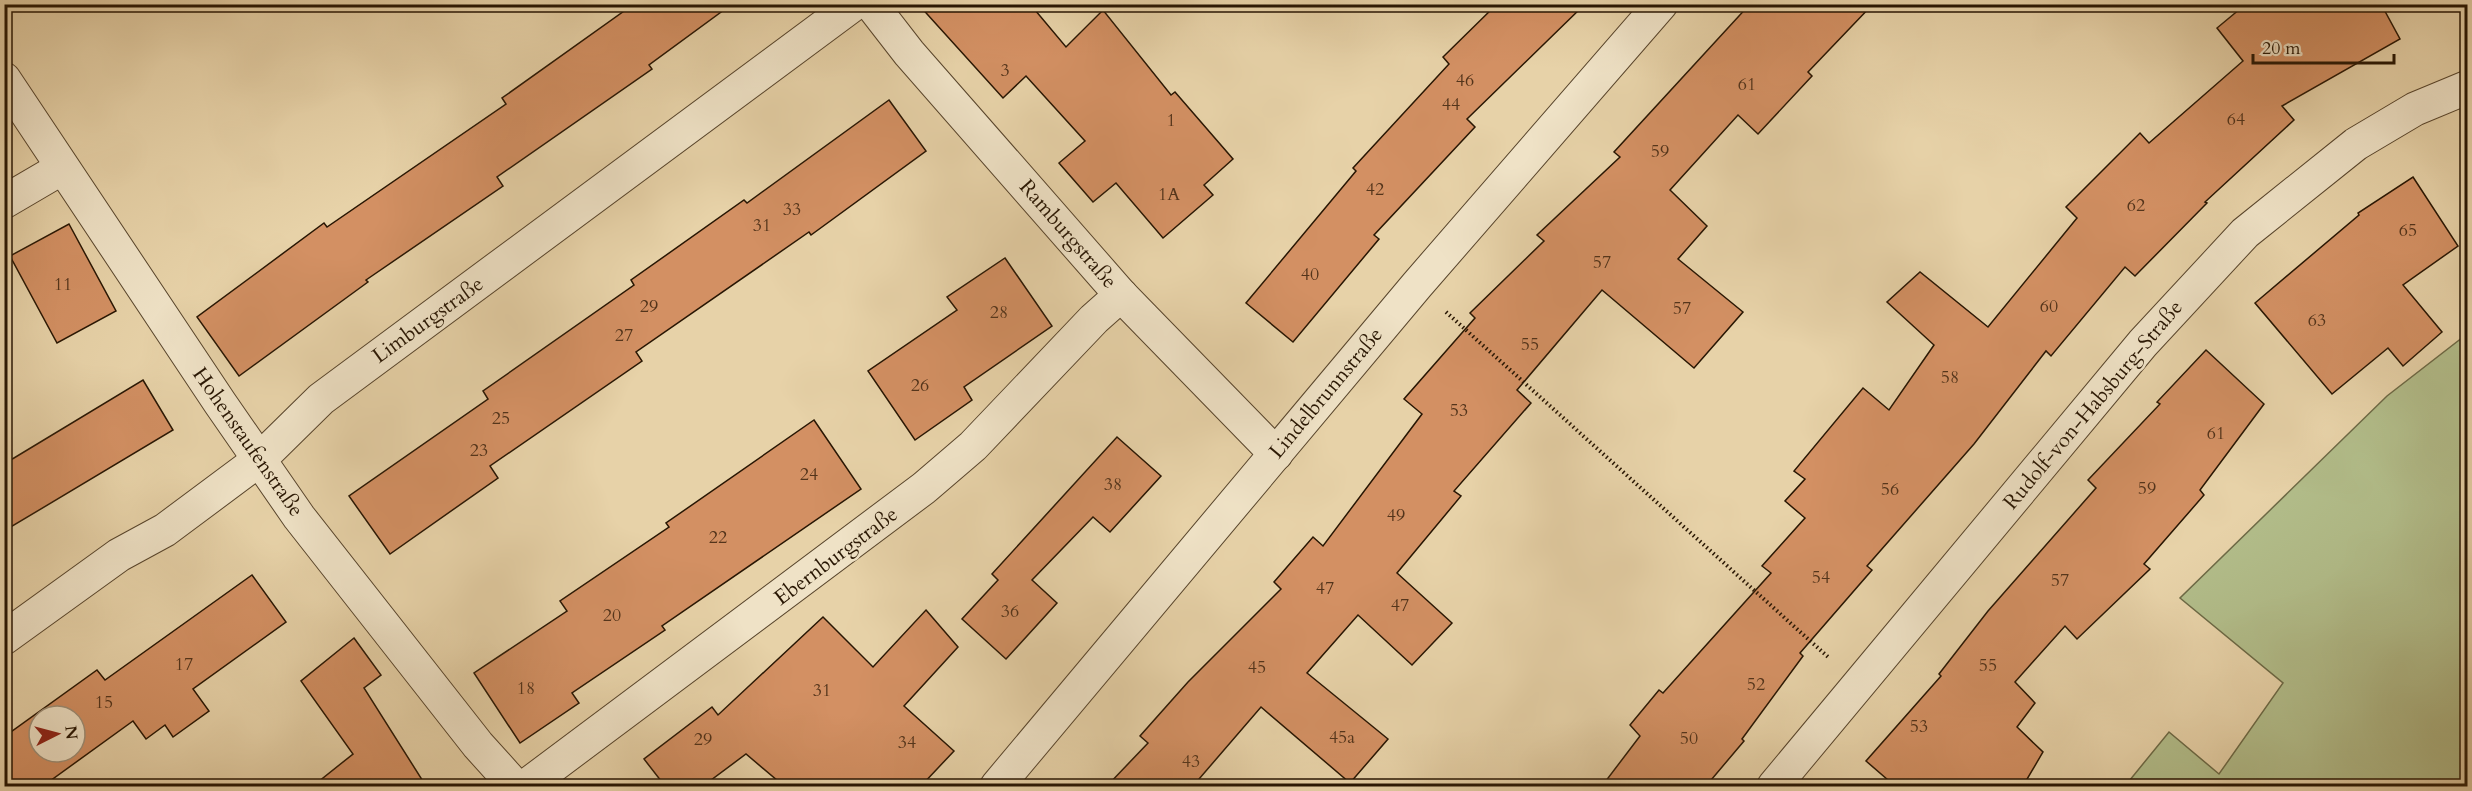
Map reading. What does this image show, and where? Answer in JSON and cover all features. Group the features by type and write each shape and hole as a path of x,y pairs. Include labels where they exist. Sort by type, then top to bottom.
{"street":[{"name":"Limburgstraße","path":"4,638 119,555 165,530 259,460 321,399 854,4"},
{"name":"Ramburgstraße","path":"871,4 909,53 1121,295 1276,453"},
{"name":"Lindelbrunnstraße","path":"997,786 1417,285 1661,4"},
{"name":"Hohenstaufenstraße","path":"4,79 299,517 464,727 515,786"},
{"name":"Rudolf-von-Habsburg-Straße","path":"1774,786 2142,343 2245,233 2356,144 2415,109 2468,87"},
{"path":"4,202 62,168"},
{"name":"Ebernburgstraße","path":"526,786 924,488 973,446 1121,295"}],"path":[{"path":"1417,285 1815,646"}],"green space":[{"path":"2467,334 2467,786 2125,786 2169,732 2219,774 2283,683 2180,598 2387,396"}],"building":[{"path":"634,4 732,4 649,65 652,69 497,177 503,186 366,280 368,282 239,376 197,317 324,223 327,227 506,104 502,98"},
{"path":"918,4 1030,4 1066,47 1103,10 1171,95 1175,92 1233,159 1204,185 1213,195 1163,238 1116,183 1093,202 1059,163 1085,141 1026,76 1003,98"},
{"path":"1497,4 1585,4 1467,119 1475,127 1374,235 1379,239 1293,342 1246,303 1356,171 1353,168 1449,64 1443,57"},
{"path":"1750,4 1873,4 1808,72 1812,76 1758,134 1738,115 1670,190 1707,226 1678,259 1743,312 1694,368 1602,290 1517,390 1531,403 1454,491 1461,496 1397,573 1452,623 1412,665 1358,615 1307,673 1388,739 1350,783 1261,707 1193,786 1107,786 1148,743 1140,736 1188,682 1281,589 1274,582 1313,537 1323,546 1422,414 1404,399 1475,318 1470,313 1544,241 1537,235 1620,157 1614,152"},
{"path":"2246,4 2381,4 2400,39 2282,106 2294,120 2205,202 2207,203 2135,276 2125,267 2051,356 2046,351 1974,444 1867,566 1872,570 1800,653 1803,656 1742,739 1744,741 1706,786 1602,786 1640,736 1630,725 1659,690 1663,693 1771,573 1762,566 1805,518 1785,501 1805,479 1794,471 1863,388 1889,410 1934,345 1887,302 1920,272 1988,327 2077,218 2066,207 2140,133 2149,143 2243,61 2217,28"},
{"path":"889,100 926,151 811,235 809,232 636,352 642,361 490,466 498,478 390,554 349,496 488,399 483,391 634,285 631,280 744,200 747,203"},
{"path":"2413,177 2458,246 2403,285 2442,332 2403,366 2388,348 2332,394 2255,303 2359,215 2358,213"},
{"path":"69,224 116,311 57,343 10,256"},
{"path":"1005,258 1052,326 964,387 972,400 915,440 868,371 957,310 947,297"},
{"path":"2206,350 2264,404 2200,490 2204,495 2144,564 2150,569 2077,639 2065,626 2015,682 2035,703 2017,727 2043,752 2023,786 1895,786 1866,761 1941,676 1939,674 1988,611 2096,488 2088,480 2160,404 2157,402"},
{"path":"143,380 173,430 4,531 4,464"},
{"path":"814,420 861,489 662,626 665,630 572,693 579,703 520,743 474,673 567,611 560,601 669,527 666,523"},
{"path":"1117,437 1161,476 1110,532 1093,517 1032,580 1057,603 1006,659 962,619 998,580 992,574"},
{"path":"252,575 286,622 193,689 209,711 173,737 165,725 146,739 133,721 87,754 87,704 50,704 97,670 105,680"},
{"path":"926,610 958,647 904,706 954,751 921,786 784,786 746,754 703,786 665,786 644,759 712,707 718,715 823,617 873,667"},
{"path":"354,638 381,675 364,688 426,786 313,786 353,754 301,681"},
{"path":"27,720 27,764 73,764 43,786 4,786 4,737"}]}
